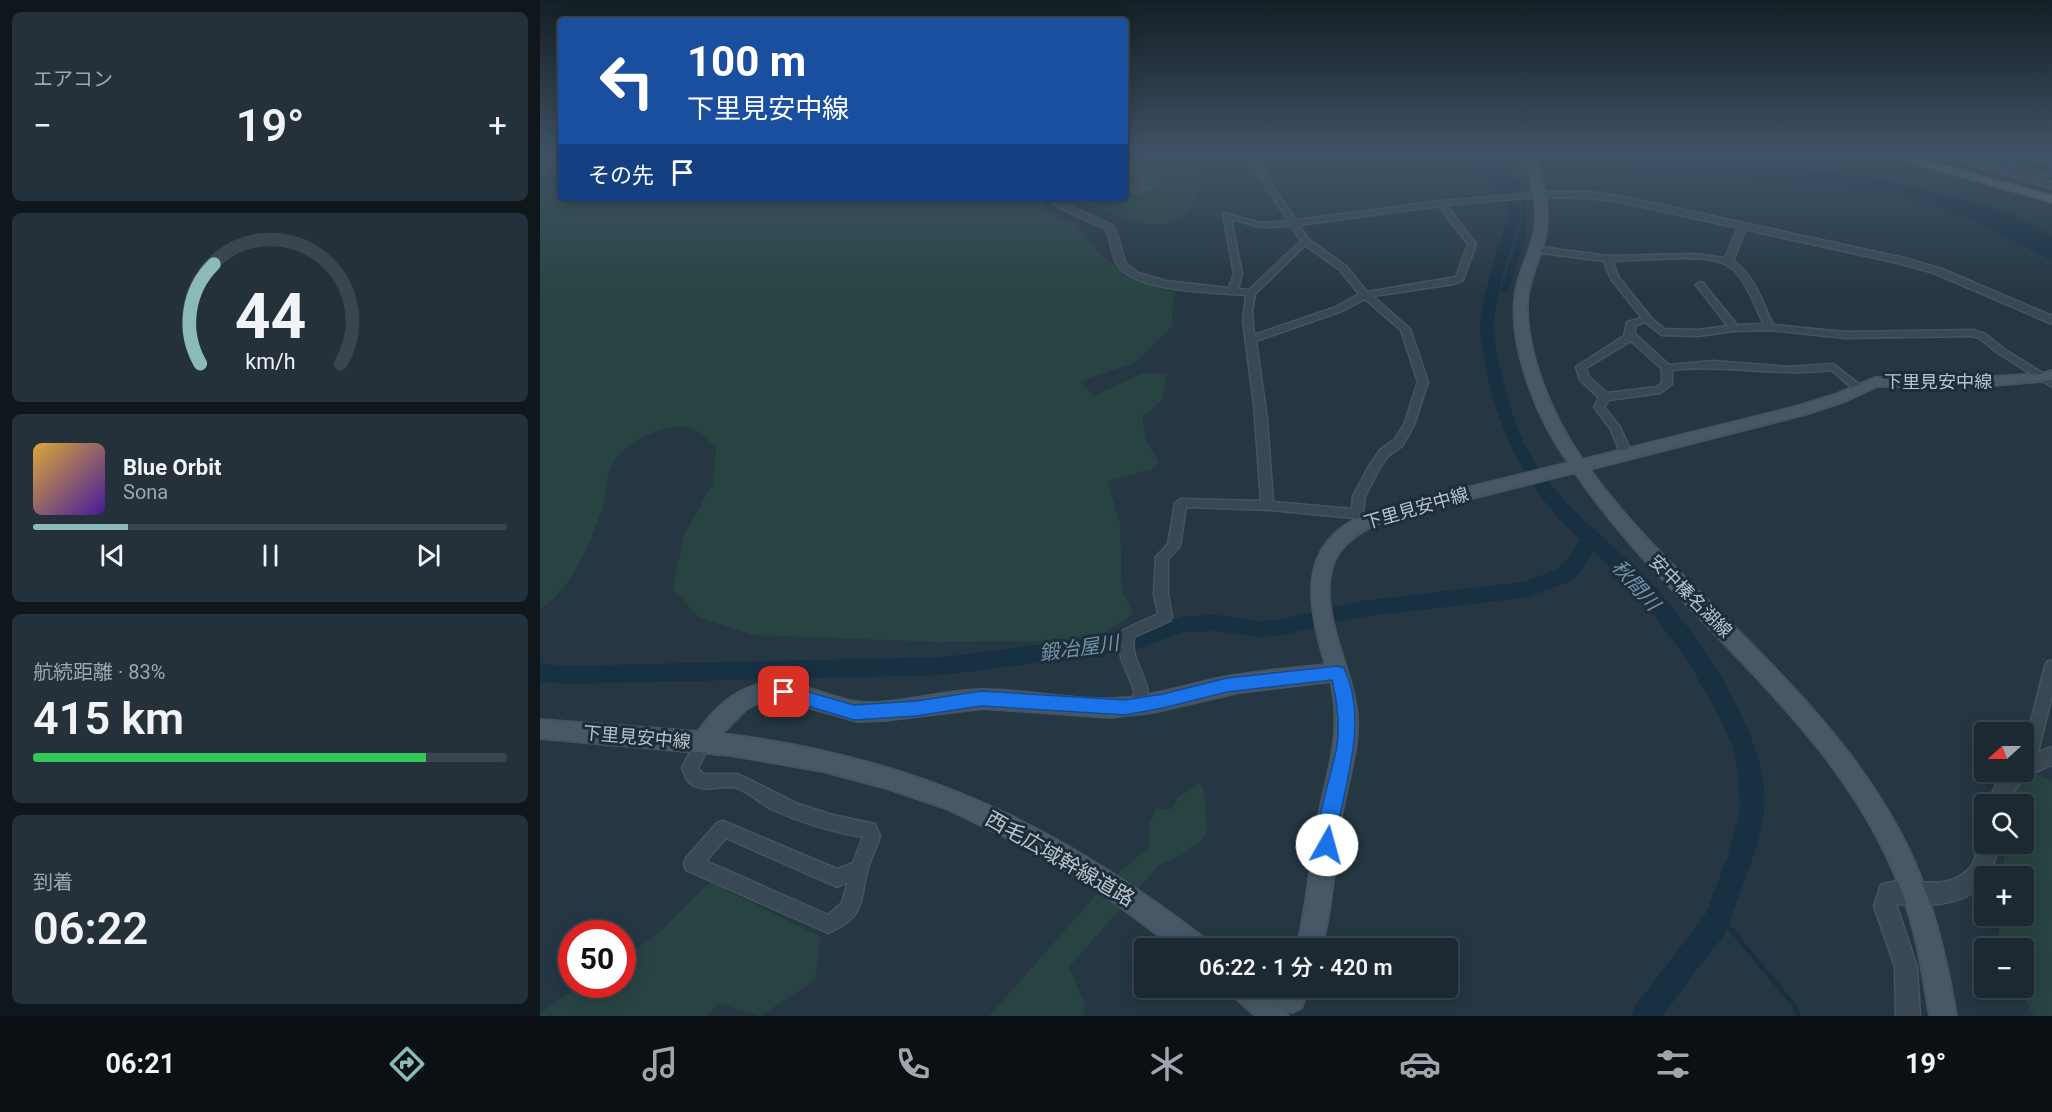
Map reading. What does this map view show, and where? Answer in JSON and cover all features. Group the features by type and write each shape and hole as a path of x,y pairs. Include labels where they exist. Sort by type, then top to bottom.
{"main road":[{"name":"安中榛名湖線","path":"1536,201 1542,219 1521,300 1520,319 1524,340 1570,468 1620,523 1769,674 1857,780 1878,815 1916,894 1936,964 1943,1016"},
{"name":"下里見安中線","path":"540,729 703,742 728,711 750,697 770,691 801,696 854,712 916,708 981,699 1085,706 1140,705 1227,685 1338,672 1323,616 1319,589 1326,558 1338,541 1361,517 1800,411 1840,398 1875,382 2049,379"},
{"path":"1312,938 1316,925 1329,822 1346,744 1346,703 1338,672"},
{"name":"西毛広域幹線道路","path":"703,742 804,757 869,773 974,810 1010,825 1119,890 1183,938"}],"street":[{"path":"1056,201 1109,227 1114,233 1114,250 1128,272 1151,281 1251,293"},
{"path":"1140,705 1142,693 1125,649 1126,642 1128,634 1166,617 1161,594 1162,557 1165,551 1174,546 1181,503 1267,504 1361,517 1359,496 1384,453 1398,442 1410,425 1423,382 1405,329 1365,295 1343,268 1305,241 1279,201"},
{"path":"1233,290 1238,274 1226,215 1261,225 1294,223 1454,201"},
{"path":"1629,201 1920,265 2052,320"},
{"path":"1252,339 1339,309 1365,295 1455,281 1460,278 1472,244 1441,203"},
{"path":"1728,262 1743,225"},
{"path":"1267,504 1266,461 1261,436 1252,339 1247,316 1251,293 1305,241"},
{"path":"1534,249 1607,259 1692,256 1728,262 1735,266 1747,284 1770,327"},
{"path":"1607,259 1615,279 1647,319 1655,328 1669,333 1770,327 1845,335 1973,333 1982,336 2001,351 2049,379"},
{"path":"1700,285 1734,328"},
{"path":"1647,319 1630,324 1630,335 1667,368 1713,364 1815,371 1833,368 1859,388"},
{"path":"1630,335 1581,367 1584,378 1605,397 1660,390 1667,384 1667,368"},
{"path":"1605,397 1599,407 1615,427 1626,454"},
{"path":"2034,729 2052,666"},
{"path":"703,742 690,768 692,775 699,781 708,783 737,781 788,808 844,827 869,830 872,836 860,869 852,906 840,920 828,924 692,864 723,830 837,878 860,869"},
{"path":"2034,763 2052,756"},
{"path":"1908,1016 1906,967 1885,906 1889,893 1946,894 1962,889 1980,873 1986,854"}],"green space":[{"path":"540,201 1049,201 1043,205 1052,216 1072,222 1102,256 1136,281 1175,292 1172,311 1173,326 1134,363 1080,381 1093,396 1141,374 1167,374 1162,400 1142,417 1146,440 1159,463 1150,470 1107,481 1120,523 1122,590 1133,614 1103,634 1056,641 939,642 752,635 698,617 673,588 684,535 713,483 716,448 704,436 685,427 663,429 639,439 614,461 608,476 603,505 586,549 562,588 540,610"},
{"path":"1084,201 1194,201 1179,218 1165,223 1151,224 1119,216"},
{"path":"2034,772 2052,781 2052,1016 2034,1016 2024,998 2034,998 2034,938 1999,938 1999,926 2034,926 2034,866 2004,866 2004,854 2034,854 2034,794 2014,794 2018,784 2034,782"},
{"path":"1200,783 1204,790 1207,835 1184,854 1159,865 1069,967 1085,1005 1083,1016 989,1016 1105,885 1149,847 1149,823 1156,809 1173,809 1178,797"},
{"path":"710,882 821,937 815,980 760,1016 718,1003 707,1016 540,1016 540,1013 562,998 636,998 636,949 658,934"}],"water":[{"path":"1520,201 1524,201 1527,211 1523,244 1507,293 1500,292 1519,232 1522,209"},
{"path":"1920,201 1970,201 2006,212 2052,236 2052,261 1971,220"}],"waterway":[{"name":"秋間川","path":"1512,201 1513,221 1499,265 1487,327 1496,380 1509,426 1523,457 1545,491 1579,528 1626,570 1651,597 1693,652 1722,700 1744,745 1751,778 1752,810 1741,856 1715,924 1645,1016"},
{"name":"鍛冶屋川","path":"540,672 565,675 944,666 1133,641 1184,624 1217,623 1258,629 1278,628 1361,609 1523,590 1552,581 1565,574 1576,563 1591,539"},
{"path":"1719,915 1793,1004 1799,1016"}],"route":[{"path":"784,692 854,712 916,708 981,699 1125,707 1163,701 1227,685 1338,672 1346,703 1346,744 1329,822 1327,845"}]}
